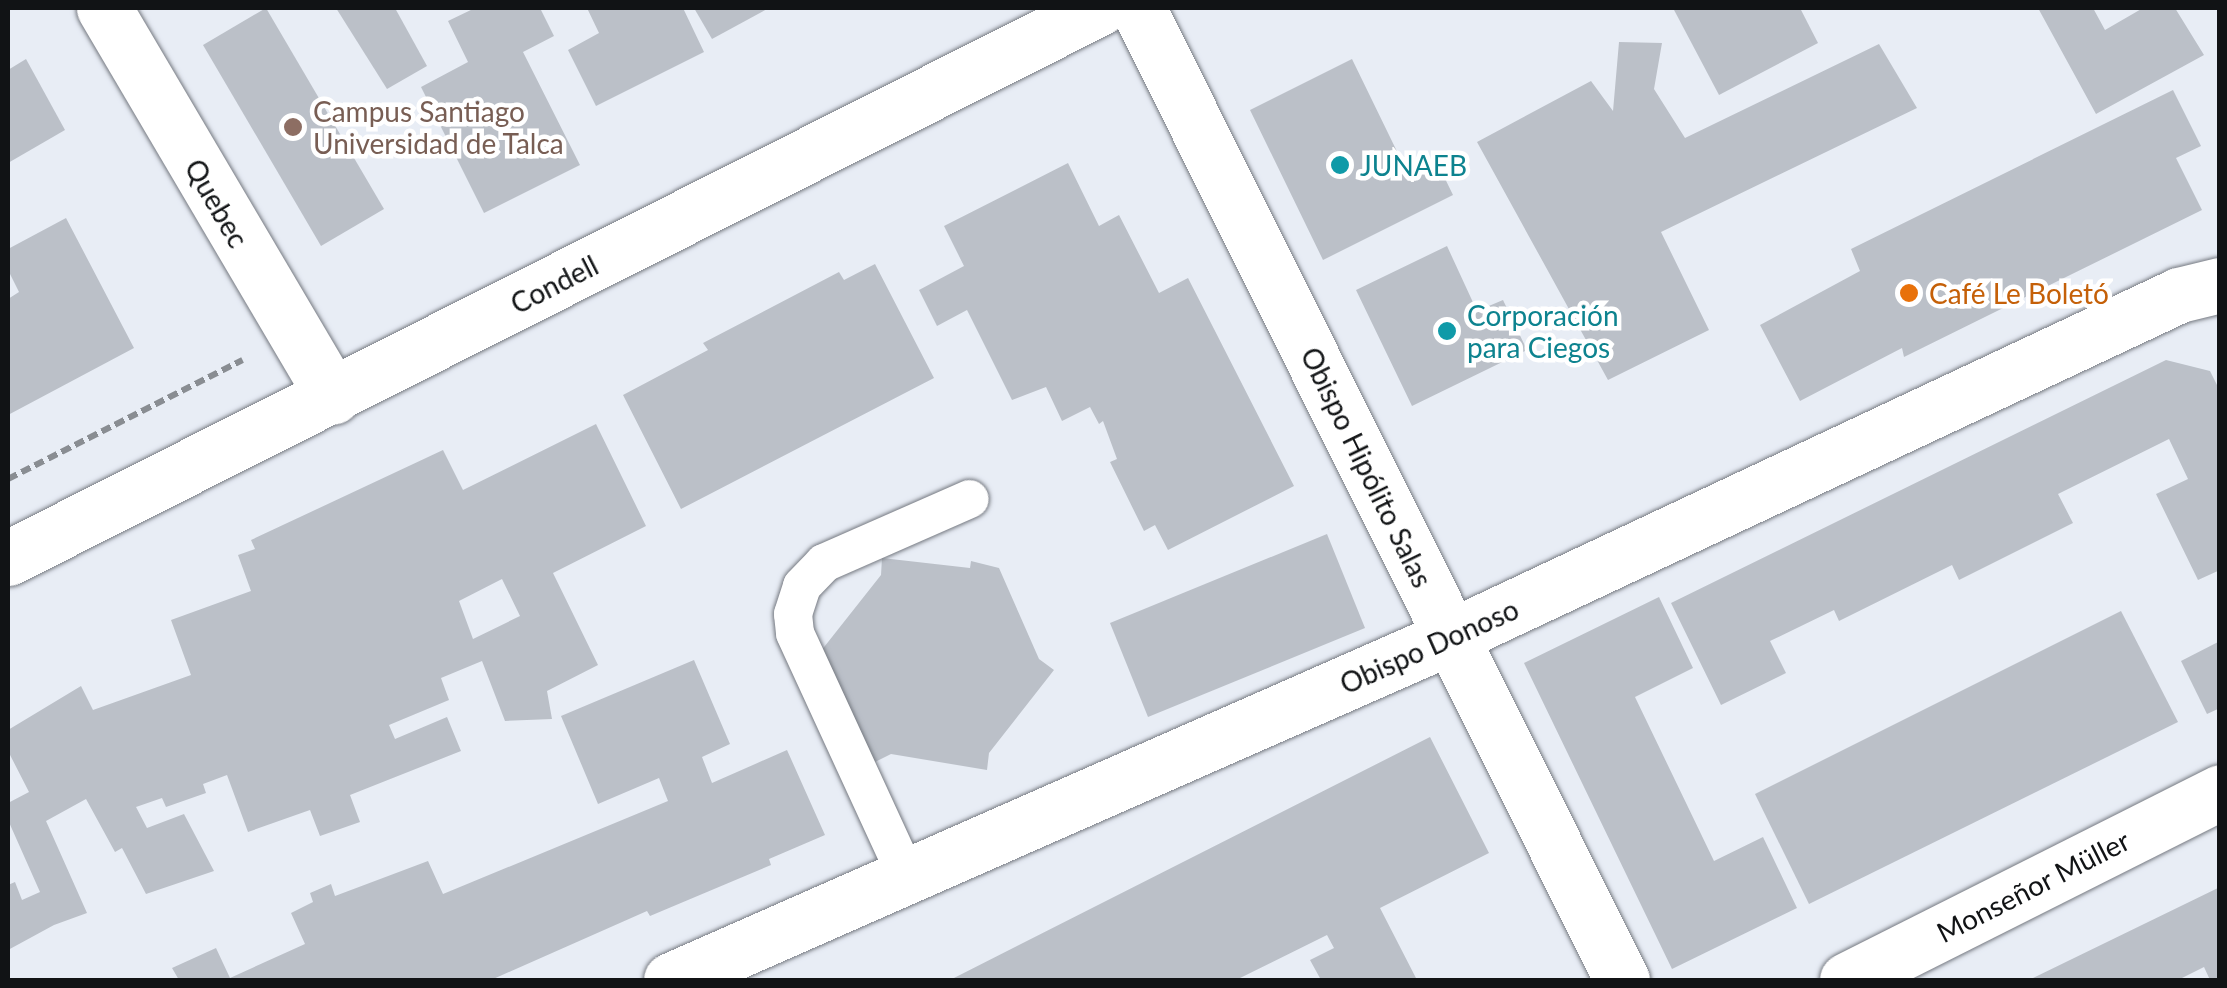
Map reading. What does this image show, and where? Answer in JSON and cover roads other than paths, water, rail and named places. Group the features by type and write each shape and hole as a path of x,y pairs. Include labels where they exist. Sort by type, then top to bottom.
{"street":[{"name":"Quebec","path":"104,8 332,397"},
{"name":"Condell","path":"8,558 1099,8"},
{"name":"Obispo Hipólito Salas","path":"1138,8 1622,980"},
{"name":"Obispo Donoso","path":"671,980 1450,638 2199,290"},
{"name":"Monseñor Müller","path":"1847,980 2220,792"}],"lane":[{"path":"907,877 795,633 793,614 802,586 824,562 970,499"}],"place":[{"name":"Campus Santiago Universidad de Talca","path":"293,127"},
{"name":"JUNAEB","path":"1340,165"},
{"name":"Café Le Boletó","path":"1909,293"},
{"name":"Corporación para Ciegos","path":"1447,331"}]}
